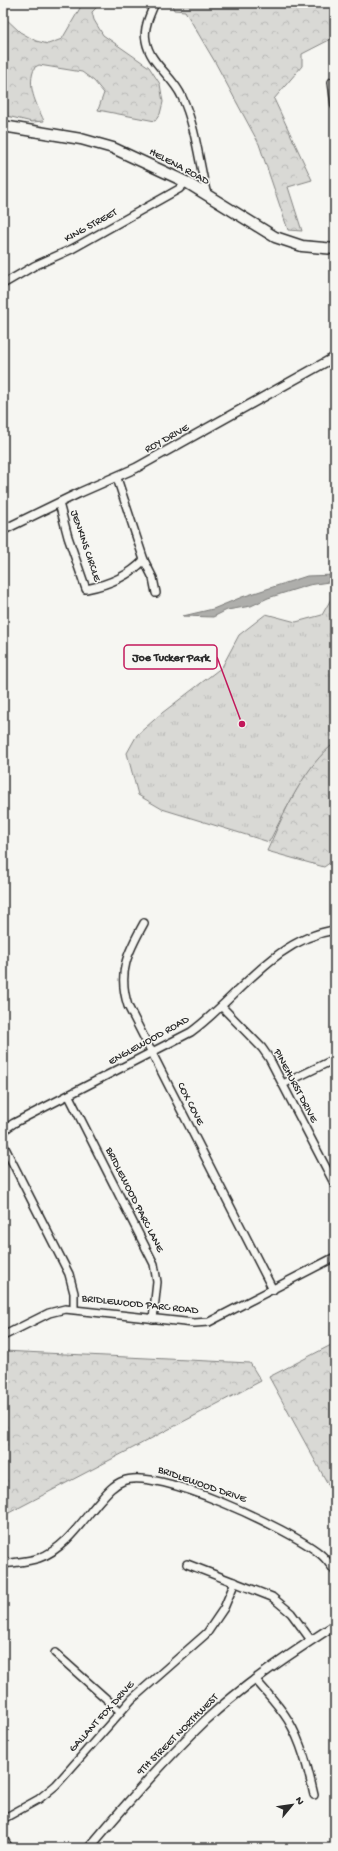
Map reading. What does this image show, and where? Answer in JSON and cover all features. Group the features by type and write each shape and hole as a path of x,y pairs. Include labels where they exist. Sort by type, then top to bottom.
{"main road":[{"name":"HELENA ROAD","path":"3,126 96,143 132,156 186,182 275,237 302,246 335,249"}],"street":[{"path":"155,3 146,29 145,40 151,56 182,97 195,140 207,195"},
{"path":"332,82 335,106"},
{"name":"KING STREET","path":"3,284 34,266 72,249 179,190 186,182"},
{"name":"ROY DRIVE","path":"3,530 59,503 117,478 334,360"},
{"path":"117,478 144,560 153,578 156,593"},
{"name":"JENKINS CIRCLE","path":"59,503 68,537 86,589 100,586 119,578 132,571 144,560"},
{"name":"COX COVE","path":"144,923 127,956 123,974 123,985 128,1006 273,1290"},
{"name":"ENGLEWOOD ROAD","path":"3,1133 14,1123 191,1032 222,1007 251,976 297,942 319,933 335,930"},
{"name":"PINEHURST DRIVE","path":"222,1007 262,1048 273,1064 335,1186"},
{"path":"283,1084 335,1059"},
{"name":"BRIDLEWOOD PARC LANE","path":"69,1096 154,1264 157,1282 153,1319"},
{"path":"3,1144 69,1274 74,1293 74,1309"},
{"name":"BRIDLEWOOD PARC ROAD","path":"3,1335 59,1309 74,1309 194,1323 209,1322 335,1257"},
{"name":"BRIDLEWOOD DRIVE","path":"3,1564 32,1560 48,1554 65,1540 113,1486 127,1479 138,1478 171,1485 262,1519 291,1534 320,1553 335,1571"},
{"path":"187,1564 265,1593 279,1602 291,1613 311,1640"},
{"name":"GALLANT FOX DRIVE","path":"3,1819 39,1799 56,1785 120,1711 143,1688 212,1627 224,1608 235,1582"},
{"name":"9TH STREET NORTHWEST","path":"89,1848 150,1777 206,1720 255,1679 335,1625"},
{"path":"55,1653 120,1711"},
{"path":"255,1679 293,1729 303,1752 314,1795"},
{"path":"3,1838 9,1848"}],"green space":[{"path":"83,3 101,3 92,12 94,20 103,35 149,67 160,84 163,102 160,114 155,121 98,110 104,93 94,81 82,72 39,65 35,67 31,81 35,101 44,121 32,122 3,115 3,16 20,32 36,41 48,44 62,39"},
{"path":"171,3 335,3 335,37 302,54 302,66 274,99 312,180 288,187 302,231 288,230 259,144 215,62 185,11 174,10"},
{"path":"335,592 335,743 315,763 306,775 269,842 162,809 138,795 127,753 137,735 162,713 222,667 239,635 266,614 296,622 322,615"},
{"path":"335,743 335,859 324,867 267,851 295,792 313,764"},
{"path":"335,1343 335,1497 269,1377"},
{"path":"3,1351 250,1363 261,1381 3,1516"}],"shaded area":[{"path":"335,575 335,581 309,585 268,598 251,606 227,610 213,617 183,616 213,609 242,597 307,576"}],"place":[{"name":"Joe Tucker Park","path":"242,724"}]}
